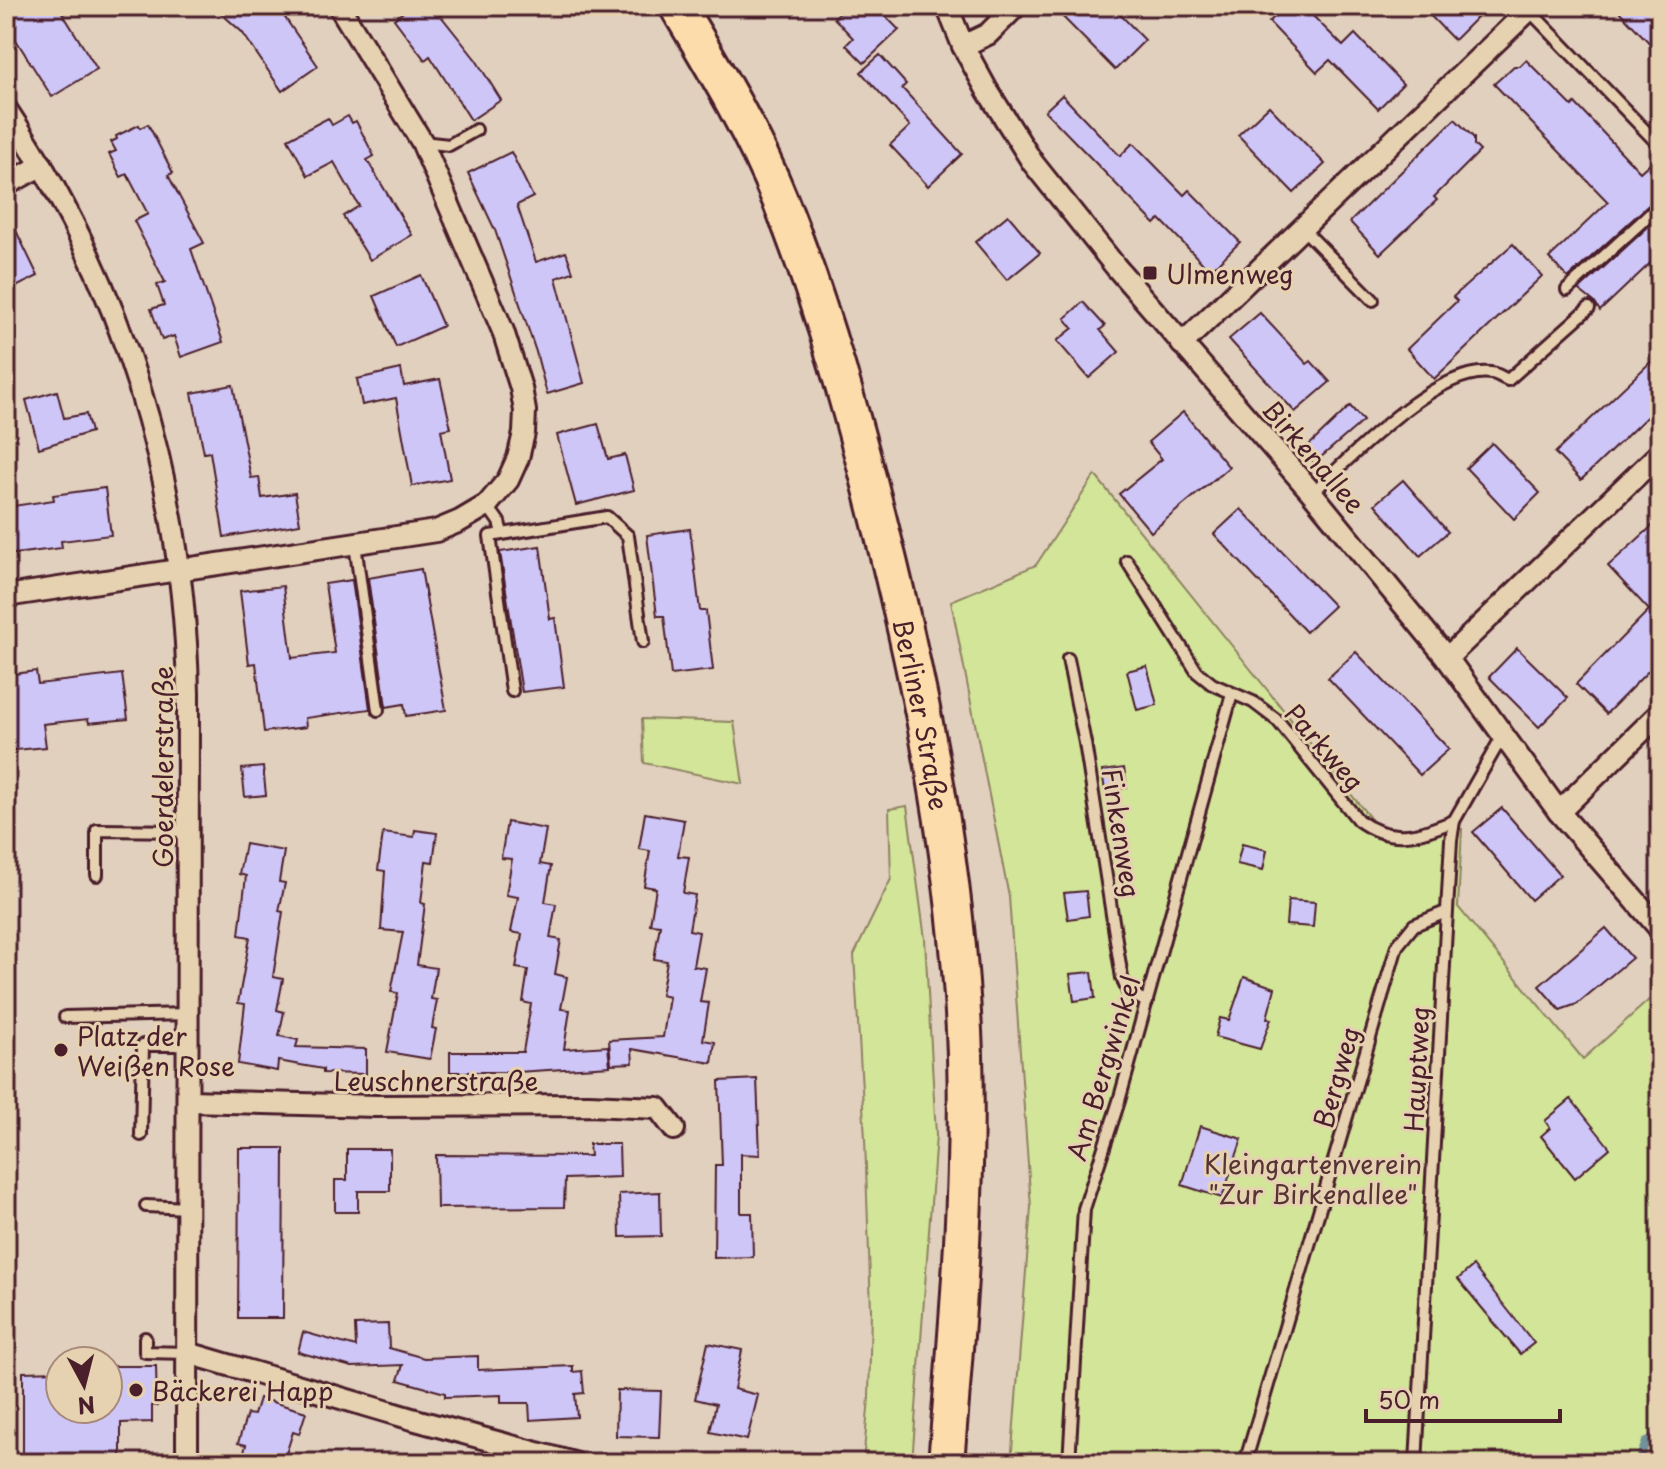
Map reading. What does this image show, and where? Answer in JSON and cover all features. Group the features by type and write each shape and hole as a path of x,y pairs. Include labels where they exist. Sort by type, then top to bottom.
{"highway":[{"name":"Berliner Straße","path":"677,6 746,127 779,198 806,272 864,458 913,662 931,753 947,852 965,1053 962,1260 946,1463"}],"street":[{"path":"6,596 436,531 487,505 508,480 522,446 525,411 503,331 422,142 339,6"},
{"name":"Birkenallee","path":"947,6 963,46 1033,163 1116,267 1312,493 1447,658 1559,812 1660,929"},
{"path":"963,46 988,34 1016,6"},
{"path":"1182,344 1531,8"},
{"name":"Goerdelerstraße","path":"6,109 42,165 83,240 122,333 159,452 179,569 187,638 187,1463"},
{"path":"6,185 42,165"},
{"path":"1447,658 1660,453"},
{"path":"1559,812 1660,713"},
{"name":"Leuschnerstraße","path":"188,1101 658,1108 674,1129"},
{"path":"188,1353 574,1463"}],"lane":[{"path":"1531,8 1660,146"},
{"path":"422,142 449,145 476,130"},
{"path":"1567,290 1660,205"},
{"path":"1302,228 1373,300"},
{"path":"1312,493 1405,409 1465,376 1492,373 1508,380 1589,308"},
{"path":"487,505 499,522 502,533"},
{"path":"512,691 490,536 607,517 628,536 643,642"},
{"path":"355,544 378,710"},
{"name":"Parkweg","path":"1127,561 1197,672 1212,684 1253,702 1278,721 1358,820 1374,832 1396,836 1423,833 1454,821"},
{"name":"Finkenweg","path":"1068,659 1085,743 1122,978 1128,992 1147,1002"},
{"name":"Am Bergwinkel","path":"1069,1463 1084,1209 1119,1101 1232,694"},
{"path":"1454,821 1503,735"},
{"name":"Hauptweg","path":"1416,1463 1446,912 1454,821"},
{"path":"97,875 97,830 188,831"},
{"name":"Bergweg","path":"1245,1463 1397,946 1414,925 1446,912"},
{"path":"65,1017 188,1014"},
{"path":"141,1135 143,1045 188,1045"},
{"path":"146,1206 188,1208"},
{"path":"145,1338 145,1352 188,1353"}],"green space":[{"name":"Kleingartenverein \"Zur Birkenallee\"","path":"1095,475 1378,828 1462,829 1458,907 1583,1059 1660,990 1660,1463 1011,1463 1031,1207 1009,897 951,601 1036,565"},
{"path":"642,719 734,722 743,784 644,763"},
{"path":"907,806 925,939 936,1135 912,1463 863,1463 869,1398 871,1310 854,955 891,879 889,809"}],"building":[{"path":"6,6 58,6 97,69 52,97 6,24"},
{"path":"213,6 277,6 318,66 282,91 242,32"},
{"path":"411,6 433,6 476,60 501,100 471,120 430,56 425,60 394,19"},
{"path":"846,6 876,6 899,30 864,63 846,45 853,38 834,18"},
{"path":"1052,6 1112,6 1145,40 1115,70"},
{"path":"1286,6 1303,6 1343,46 1355,34 1403,84 1378,109 1330,60 1317,72 1269,22"},
{"path":"1421,6 1488,6 1454,40"},
{"path":"1614,6 1660,6 1660,54"},
{"path":"880,55 906,84 902,88 962,154 928,186 890,145 910,126 861,72"},
{"path":"1526,60 1572,106 1575,103 1640,172 1660,154 1660,197 1568,278 1549,258 1608,202 1494,84"},
{"path":"1062,95 1120,156 1133,143 1184,195 1189,190 1240,242 1210,271 1160,219 1155,224 1045,111"},
{"path":"1269,106 1325,164 1294,193 1238,135"},
{"path":"348,116 352,123 356,121 374,156 367,160 412,235 370,260 343,216 359,206 334,162 308,176 288,139 328,118 332,125"},
{"path":"1455,119 1474,138 1474,145 1480,151 1434,197 1437,200 1380,254 1350,222"},
{"path":"148,124 173,173 168,175 204,243 191,249 223,342 181,357 174,336 162,340 151,309 164,305 157,285 165,282 134,221 148,214 127,174 121,177 109,154 116,151 111,142 117,139 116,136"},
{"path":"511,152 533,197 517,205 536,262 566,252 573,272 556,278 584,383 547,394 495,230 468,173"},
{"path":"6,210 38,276 6,292"},
{"path":"1008,215 1040,253 1007,280 975,242"},
{"path":"1660,216 1660,254 1600,311 1579,290"},
{"path":"1513,244 1542,276 1434,379 1407,349 1457,301 1453,297"},
{"path":"421,275 443,326 396,347 374,296"},
{"path":"1083,302 1105,326 1100,330 1119,352 1089,378 1057,341 1073,328 1065,318"},
{"path":"1260,313 1307,364 1311,361 1330,382 1295,412 1229,339"},
{"path":"1660,353 1660,404 1581,480 1555,453"},
{"path":"401,369 404,386 440,379 451,428 441,430 450,479 412,486 396,398 362,405 357,379"},
{"path":"233,385 251,478 259,477 262,498 295,493 300,524 224,537 210,452 204,453 192,393"},
{"path":"57,391 64,418 86,414 91,432 39,448 26,400"},
{"path":"1350,406 1363,421 1314,463 1303,451"},
{"path":"1183,412 1229,467 1151,532 1119,494 1162,459 1148,442"},
{"path":"598,424 608,459 625,455 634,490 576,505 557,435"},
{"path":"1492,443 1540,493 1514,519 1466,468"},
{"path":"1403,480 1448,532 1420,556 1375,504"},
{"path":"105,488 111,535 61,541 62,548 6,555 6,507 54,500 53,495"},
{"path":"1241,509 1334,606 1306,632 1214,534"},
{"path":"1660,519 1660,659 1606,714 1576,684 1649,610 1608,566"},
{"path":"690,529 700,611 706,611 713,670 671,675 664,616 657,616 647,535"},
{"path":"540,546 550,619 555,618 564,687 522,692 500,552"},
{"path":"421,569 446,710 406,716 404,704 386,707 368,578"},
{"path":"352,580 370,709 305,718 306,727 264,732 256,663 249,664 240,591 283,586 292,658 335,653 325,584"},
{"path":"1517,648 1568,698 1539,727 1489,677"},
{"path":"1356,652 1449,749 1420,775 1328,678"},
{"path":"1147,666 1157,705 1137,710 1127,671"},
{"path":"36,671 38,684 122,674 128,719 43,724 46,747 6,751 6,675"},
{"path":"263,767 266,795 245,797 242,769"},
{"path":"1124,768 1127,788 1105,791 1102,771"},
{"path":"1502,808 1560,875 1531,900 1473,832"},
{"path":"645,813 684,820 678,856 689,857 683,893 695,895 689,930 699,932 693,966 706,968 700,1002 709,1003 703,1040 715,1042 712,1063 632,1049 633,1063 611,1064 609,1040 663,1037 669,997 661,995 667,961 654,959 660,925 650,924 656,888 644,886 650,851 639,849"},
{"path":"507,822 546,829 540,864 551,866 545,902 556,904 550,938 561,940 555,974 567,977 561,1009 570,1010 564,1049 608,1046 610,1066 517,1072 450,1072 450,1052 523,1052 531,1004 523,1002 528,970 516,968 522,934 511,932 518,897 506,895 512,859 501,858"},
{"path":"415,830 437,833 433,862 426,861 421,903 425,904 417,965 436,968 431,999 437,1000 432,1028 436,1029 430,1059 387,1052 398,993 391,992 403,932 381,930 385,871 378,870 383,833 414,837"},
{"path":"245,844 284,851 279,882 285,883 279,911 283,912 273,977 283,979 277,1010 284,1012 279,1036 298,1040 296,1047 366,1049 366,1074 323,1073 323,1069 278,1061 277,1071 238,1064 245,1004 238,1003 250,937 239,935 246,876 239,874"},
{"path":"1242,844 1267,850 1263,870 1237,864"},
{"path":"1086,891 1089,916 1068,919 1064,893"},
{"path":"1288,900 1315,902 1313,927 1286,925"},
{"path":"1606,928 1632,958 1577,1004 1560,1010 1539,986"},
{"path":"1092,972 1095,998 1074,1001 1070,974"},
{"path":"1244,977 1275,988 1267,1018 1271,1019 1260,1049 1215,1037 1220,1018 1229,1020"},
{"path":"757,1079 760,1155 741,1154 741,1213 752,1213 753,1257 714,1258 715,1165 722,1165 719,1081"},
{"path":"1571,1099 1610,1148 1575,1178 1541,1136 1550,1128 1545,1121"},
{"path":"1200,1126 1242,1139 1222,1198 1182,1185"},
{"path":"589,1144 619,1144 620,1177 565,1179 564,1207 437,1208 436,1155 590,1156"},
{"path":"239,1148 284,1148 283,1318 238,1318"},
{"path":"347,1149 390,1149 390,1191 358,1191 358,1212 335,1212 335,1180 347,1180"},
{"path":"660,1192 661,1236 620,1237 619,1194"},
{"path":"1473,1266 1534,1343 1520,1354 1458,1279"},
{"path":"388,1324 389,1348 424,1358 478,1356 478,1370 573,1366 573,1372 582,1371 584,1393 575,1394 577,1417 530,1420 529,1403 501,1403 501,1395 445,1397 445,1393 398,1380 403,1365 352,1367 298,1352 303,1332 356,1347 355,1325"},
{"path":"708,1343 742,1350 734,1389 758,1395 747,1440 710,1432 716,1404 695,1399"},
{"path":"124,1366 156,1366 157,1406 152,1405 152,1422 124,1423"},
{"path":"44,1371 44,1425 121,1425 121,1463 23,1463 23,1372"},
{"path":"617,1390 661,1391 659,1437 616,1436"},
{"path":"259,1398 306,1412 299,1434 293,1432 283,1463 241,1463 246,1445 238,1443 247,1414 254,1415"}],"waterway":[{"path":"1638,1463 1646,1442 1660,1433"}],"place":[{"name":"Ulmenweg","path":"1150,273"},
{"name":"Platz der Weißen Rose","path":"61,1050"},
{"name":"Bäckerei Happ","path":"136,1390"}]}
